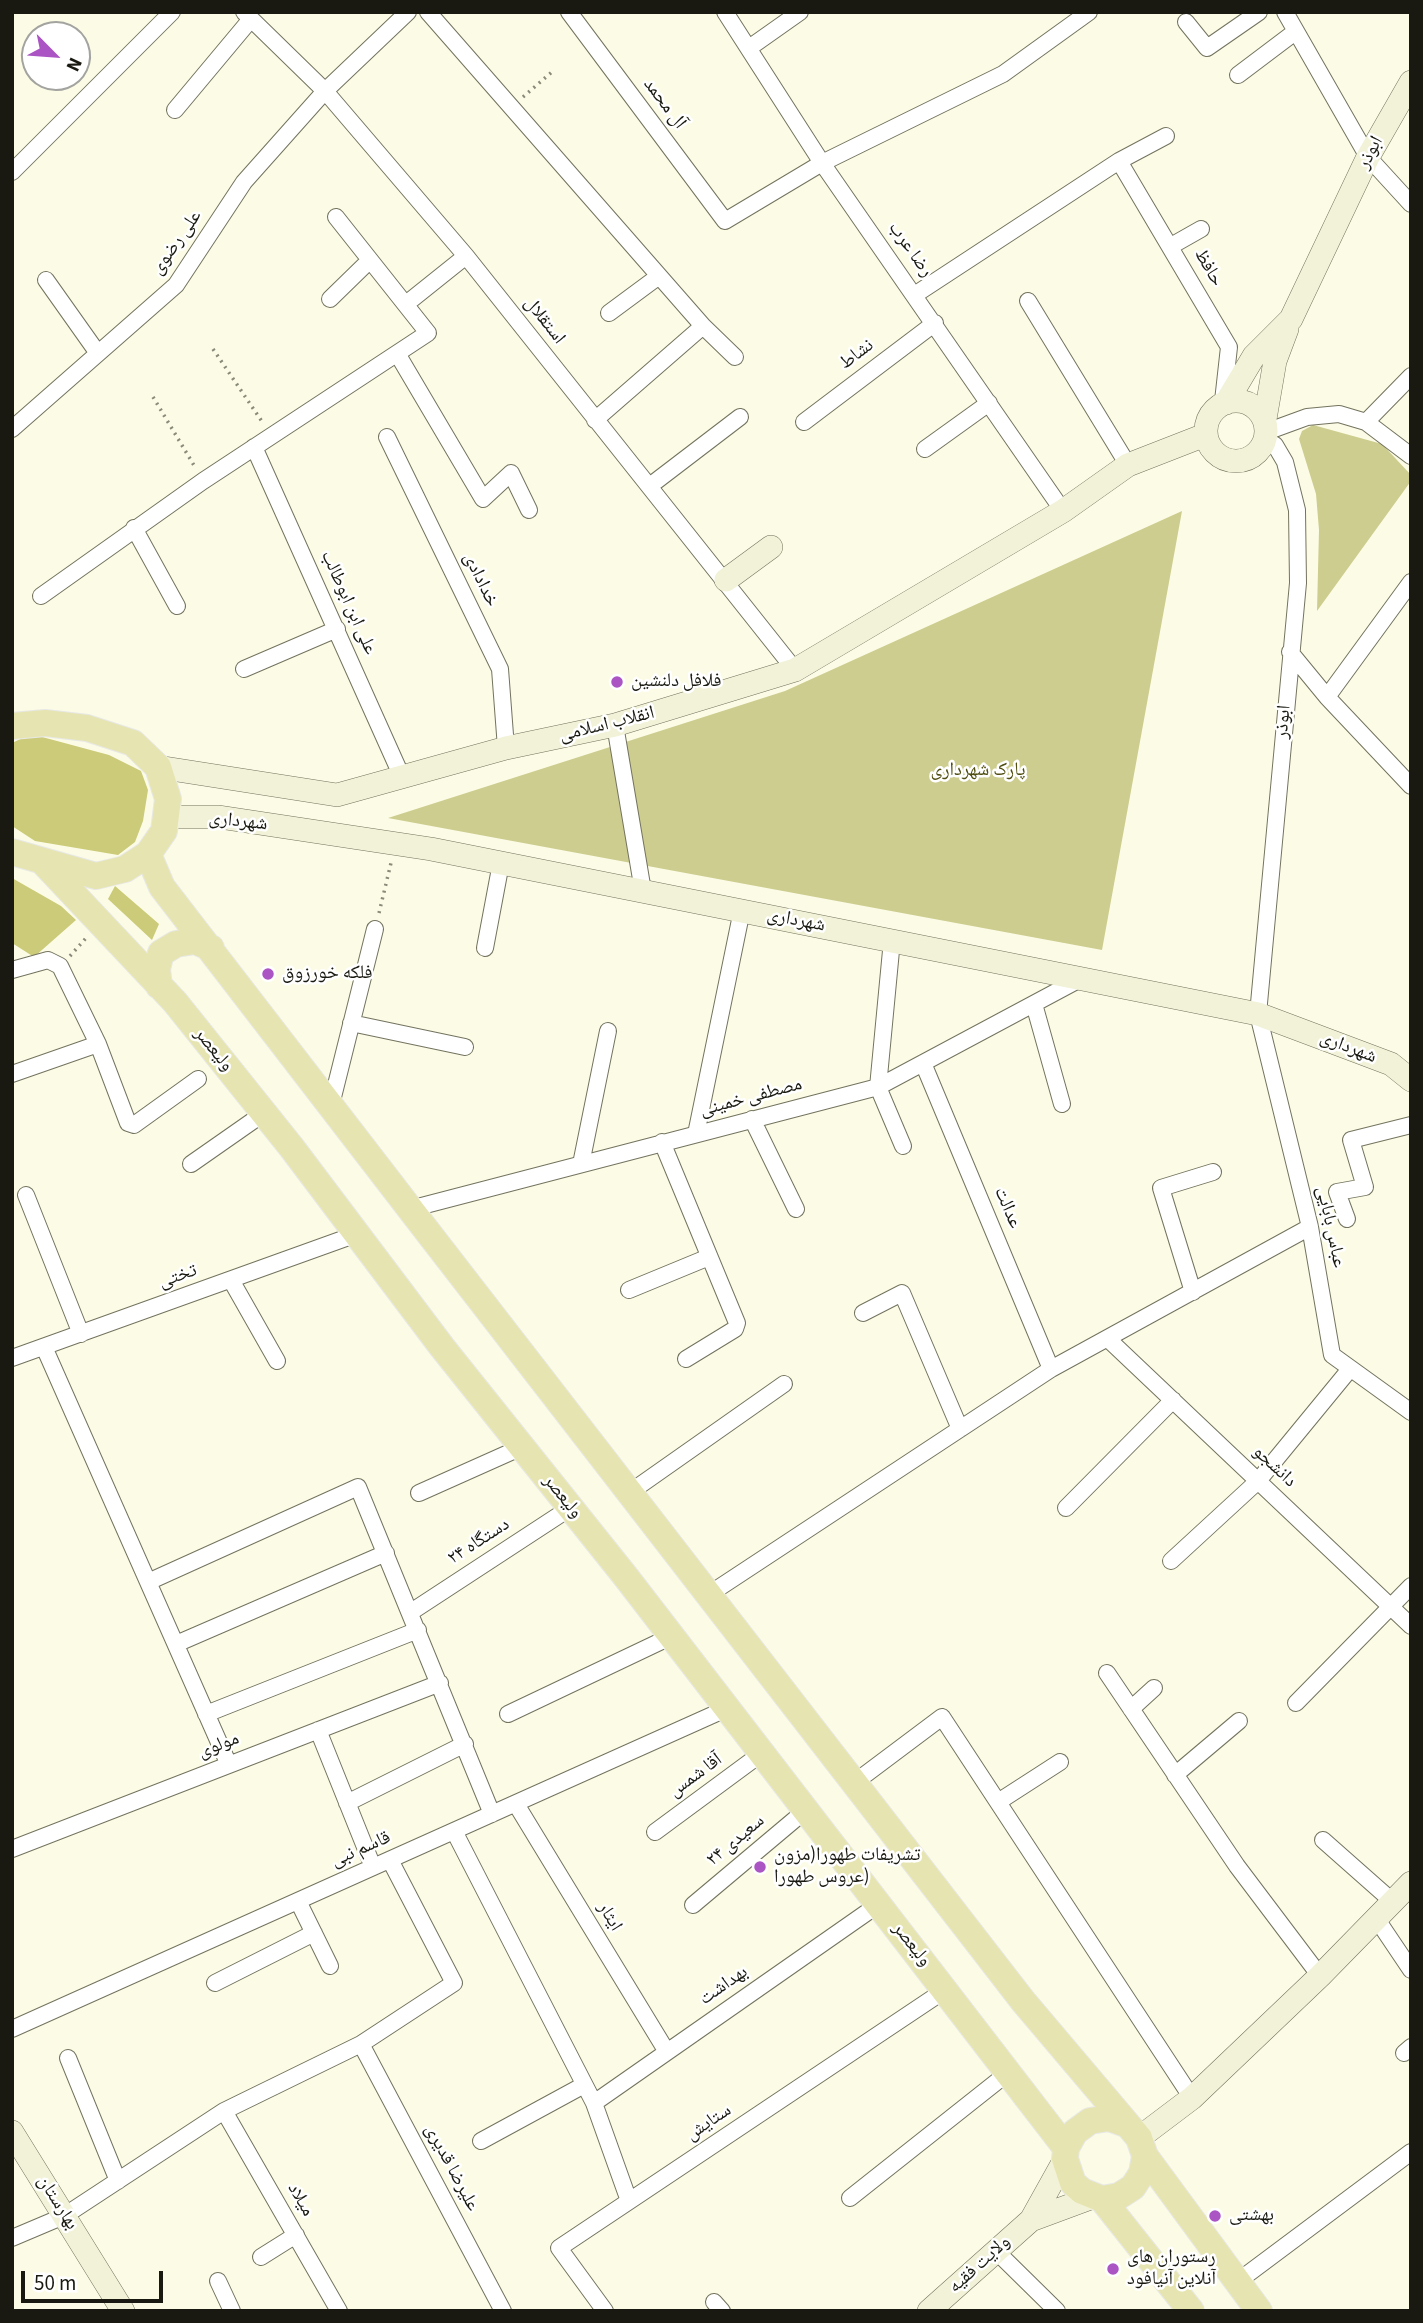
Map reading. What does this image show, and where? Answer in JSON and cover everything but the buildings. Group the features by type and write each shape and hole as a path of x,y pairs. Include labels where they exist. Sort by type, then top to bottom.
{"main road":[{"name":"ابوذر","path":"1224,404 1254,356 1291,319 1368,157 1411,82"},
{"path":"1269,430 1248,404 1224,404 1209,417 1205,435 1214,452 1230,460 1239,461 1256,453 1269,430 1275,361 1291,319"},
{"name":"انقلاب اسلامی","path":"158,767 337,795 506,748 615,725 795,670 1063,511 1128,465 1205,435"},
{"path":"726,580 771,547"},
{"path":"12,726 45,723 88,728 133,743 158,767 168,799 164,831 148,854 125,869 96,876 12,852"},
{"name":"شهرداری","path":"167,817 219,817 396,844 1258,1014 1391,1064 1408,1073"},
{"path":"148,854 162,887 1023,2001 1137,2139 1259,2311"},
{"name":"ولیعصر","path":"41,861 159,986 264,1113 1009,2072 1066,2153"},
{"path":"159,986 157,969 161,953 176,944 195,941 211,948"},
{"path":"1137,2139 1192,2098 1321,1976 1411,1883"},
{"path":"1098,2198 1119,2196 1133,2187 1142,2173 1137,2139 1108,2118 1090,2121 1075,2132 1066,2153 1073,2183 1098,2198 1191,2311"},
{"name":"بهارستان","path":"12,2132 123,2311"},
{"name":"ولایت فقیه","path":"929,2311 1031,2220 1066,2153"},
{"name":"ولایت فقیه","path":"1031,2220 1098,2198"}],"street":[{"path":"12,172 172,12"},
{"name":"علی رضوی","path":"12,429 176,285 244,182 324,90 408,12"},
{"path":"428,12 703,326 735,357"},
{"name":"آل محمد","path":"569,12 725,221 822,163"},
{"name":"رضا عرب","path":"725,12 822,163 916,294 1063,511"},
{"path":"749,48 800,12"},
{"path":"822,163 1003,74 1090,12"},
{"path":"1186,22 1207,48 1259,12"},
{"path":"1284,12 1368,157 1411,204"},
{"path":"175,110 247,16"},
{"name":"استقلال","path":"247,16 324,90 467,256 795,670"},
{"path":"1238,75 1296,32"},
{"path":"916,294 1119,161 1166,136"},
{"name":"حافظ","path":"1119,161 1229,347 1224,404"},
{"path":"41,596 203,481 428,333 336,217"},
{"path":"1171,246 1200,229"},
{"path":"406,304 467,256"},
{"path":"330,299 370,260"},
{"path":"609,313 659,276"},
{"path":"46,280 97,352"},
{"path":"1028,301 1128,465"},
{"name":"نشاط","path":"804,422 935,323"},
{"path":"595,420 703,326"},
{"path":"398,355 483,499 511,473 529,510"},
{"path":"1366,422 1411,376"},
{"path":"925,449 989,403"},
{"path":"1269,430 1307,417 1339,414 1366,422 1411,456"},
{"path":"650,485 740,417"},
{"name":"ابوذر","path":"1258,1014 1298,583 1297,510 1285,461 1269,430"},
{"name":"خدادادی","path":"387,437 500,668 506,748"},
{"name":"علی ابن ابوطالب","path":"254,447 402,778"},
{"path":"134,528 177,606"},
{"path":"1327,697 1411,582"},
{"path":"244,668 337,629"},
{"path":"1290,652 1327,697 1411,786"},
{"path":"615,725 643,891"},
{"path":"485,948 501,863"},
{"path":"696,1134 742,911"},
{"path":"331,1105 375,929"},
{"path":"892,940 878,1087 903,1146"},
{"path":"12,970 48,960 60,966 98,1044 128,1123 134,1125 198,1079"},
{"name":"مصطفی خمینی","path":"410,1209 878,1087 1083,978"},
{"path":"1034,1004 1062,1104"},
{"name":"عباس بابایی","path":"1258,1014 1310,1227 1332,1355 1411,1412"},
{"path":"351,1023 465,1047"},
{"path":"580,1164 608,1031"},
{"path":"12,1074 98,1044"},
{"name":"عدالت","path":"923,1063 1051,1369"},
{"path":"191,1164 264,1113"},
{"path":"752,1119 796,1209"},
{"path":"1347,1219 1337,1192 1365,1187 1351,1140 1411,1125"},
{"path":"662,1142 737,1327 686,1359"},
{"path":"1193,1292 1161,1188 1213,1172"},
{"path":"26,1195 81,1334"},
{"path":"708,1595 1051,1369 1310,1227"},
{"name":"تختی","path":"12,1358 357,1234"},
{"path":"629,1290 709,1257"},
{"path":"231,1280 277,1361"},
{"path":"863,1313 902,1293 960,1429"},
{"name":"دانشجو","path":"1108,1339 1411,1626"},
{"path":"44,1347 229,1765"},
{"path":"1171,1561 1258,1481 1350,1369"},
{"path":"629,1493 784,1384"},
{"path":"1066,1508 1173,1400"},
{"path":"419,1493 522,1447"},
{"path":"148,1582 358,1487 492,1814"},
{"name":"۲۴ دستگاه","path":"411,1612 570,1508"},
{"path":"176,1644 386,1553"},
{"path":"1296,1703 1411,1586"},
{"path":"206,1714 418,1630"},
{"path":"508,1714 672,1636"},
{"path":"1107,1673 1237,1866 1321,1976"},
{"name":"مولوی","path":"12,1849 440,1683"},
{"path":"1131,1709 1154,1688"},
{"name":"قاسم نبی","path":"12,2029 728,1709"},
{"path":"854,1783 942,1717 1192,2098"},
{"path":"1175,1775 1239,1721"},
{"path":"317,1730 373,1867"},
{"path":"347,1803 465,1744"},
{"name":"آقا شمس","path":"655,1832 762,1753"},
{"path":"998,1802 1059,1762"},
{"name":"ایثار","path":"516,1804 667,2052"},
{"name":"۲۴ سعیدی","path":"694,1905 806,1810"},
{"path":"454,1831 594,2103 629,2201"},
{"path":"1323,1840 1392,1901"},
{"path":"12,2238 64,2216 224,2111 361,2045 454,1983 390,1860"},
{"path":"298,1901 330,1966"},
{"name":"بهداشت","path":"594,2103 879,1904"},
{"path":"1376,1918 1411,1970"},
{"path":"215,1983 314,1933"},
{"name":"ستایش","path":"605,2311 559,2248 945,1990"},
{"name":"علیرضا قدیری","path":"361,2045 503,2311"},
{"path":"68,2058 118,2181"},
{"path":"850,2198 1009,2072"},
{"path":"481,2141 584,2085"},
{"name":"میلاد","path":"224,2111 339,2311"},
{"path":"1237,2282 1411,2152"},
{"path":"261,2257 296,2235"},
{"path":"996,2250 1054,2309"},
{"path":"218,2281 232,2311"}],"path":[{"path":"511,107 553,71"},
{"path":"213,349 271,436"},
{"path":"153,397 203,481"},
{"path":"375,929 396,844"},
{"path":"60,966 99,924"}],"green space":[{"path":"1313,425 1382,444 1411,475 1411,481 1317,611 1319,530 1316,494 1299,439 1302,431"},
{"name":"پارک شهرداری","path":"1182,511 1102,950 388,818 785,691"}],"shaded area":[{"path":"31,734 109,755 141,771 148,790 143,821 135,842 118,855 35,841 12,826 12,743"},
{"path":"12,878 61,906 76,920 34,957 12,943"},
{"path":"115,886 159,924 152,940 108,899"}],"place":[{"name":"فلافل دلنشین","path":"617,682"},
{"name":"فلکه خورزوق","path":"268,974"},
{"name":"تشریفات طهورا(مزون عروس طهورا)","path":"760,1867"},
{"name":"بهشتی","path":"1215,2216"},
{"name":"رستوران های آنلاین آنیافود","path":"1113,2269"}]}
